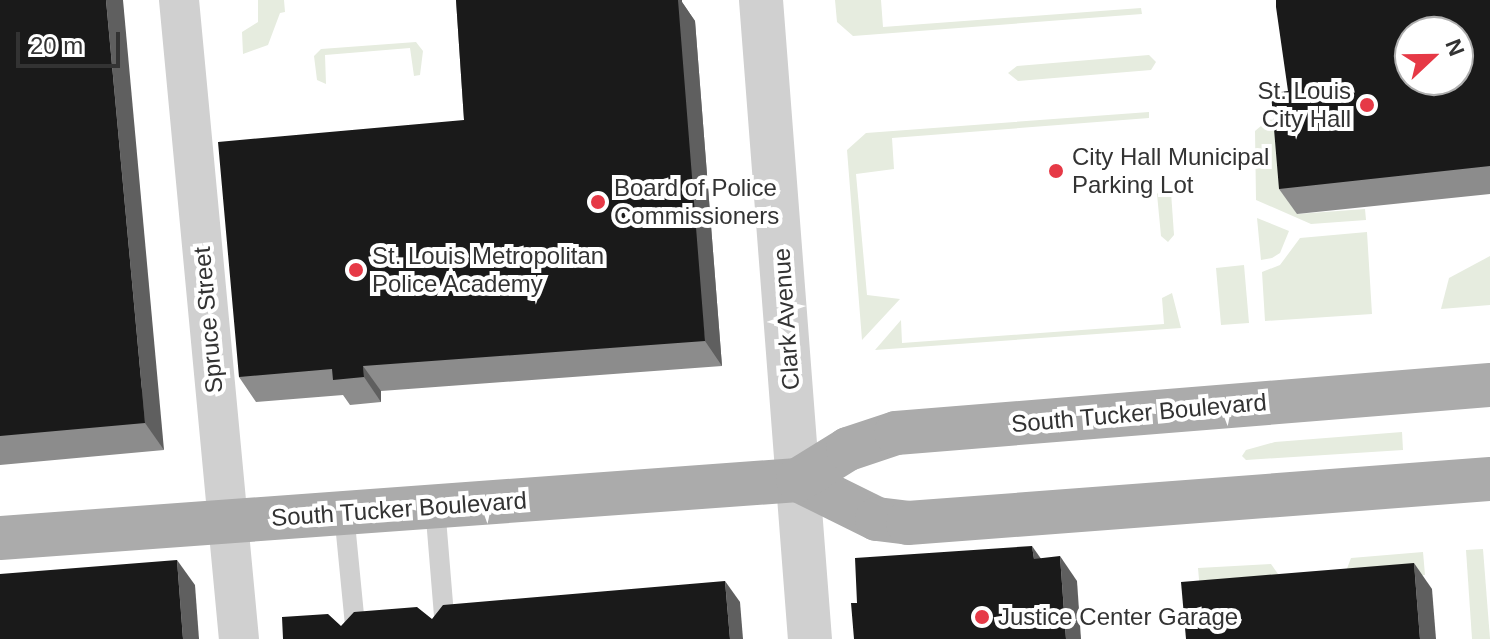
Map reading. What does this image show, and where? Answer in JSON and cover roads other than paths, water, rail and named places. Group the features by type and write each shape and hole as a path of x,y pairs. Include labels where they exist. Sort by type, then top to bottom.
{"main road":[{"name":"South Tucker Boulevard","path":"0,538 798,480 848,449 896,433 1490,385"},
{"path":"798,480 864,513 908,523 1490,479"}],"street":[{"name":"Spruce Street","path":"179,0 239,639"},
{"name":"Clark Avenue","path":"761,0 810,639"}],"lane":[{"path":"435,506 445,628"},
{"path":"344,513 356,635"}],"place":[{"name":"St. Louis City Hall","path":"1367,105"},
{"name":"City Hall Municipal Parking Lot","path":"1056,171"},
{"name":"Board of Police Commissioners","path":"598,202"},
{"name":"St. Louis Metropolitan Police Academy","path":"356,270"},
{"name":"Justice Center Garage","path":"982,617"}]}
